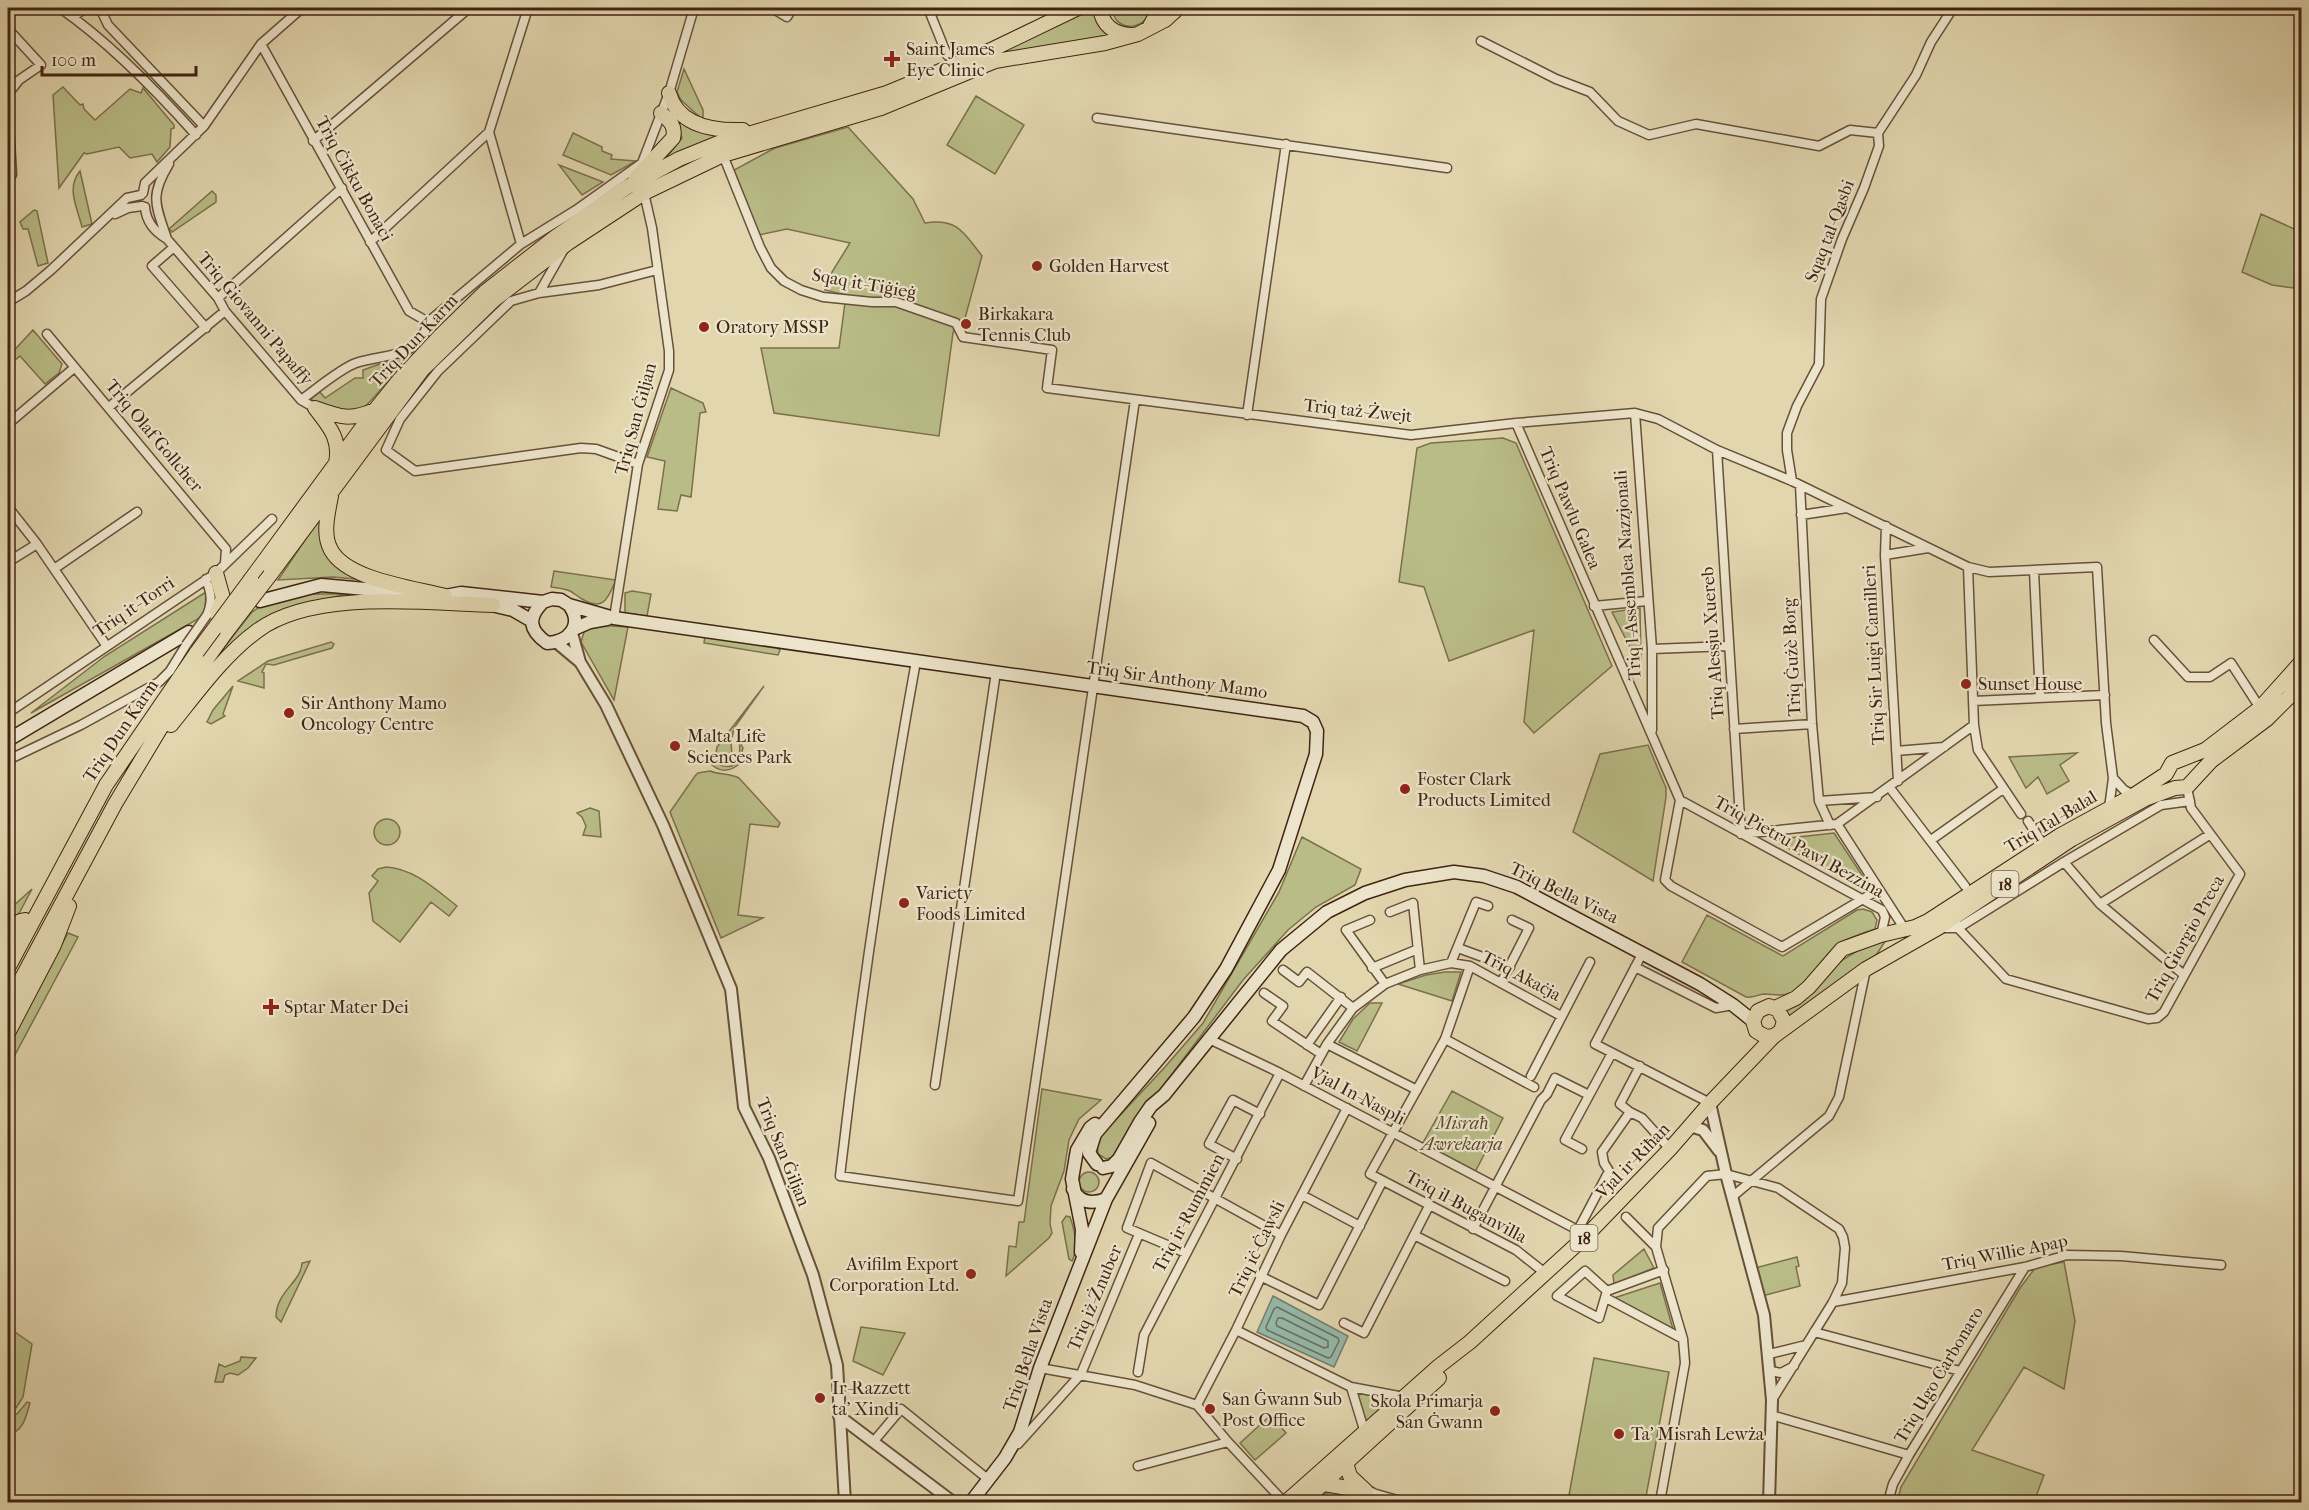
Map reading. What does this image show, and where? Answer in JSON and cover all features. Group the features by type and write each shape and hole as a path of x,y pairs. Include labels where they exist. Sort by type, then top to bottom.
{"main road":[{"name":"Triq Dun Karm","path":"8,968 106,785 192,648 251,579 375,410 432,344 484,292 554,238 627,187 679,159 721,142 887,93 991,50 1078,8"},
{"path":"1100,8 1104,21 1110,28 1118,33 1131,35"},
{"path":"1150,26 1157,8"},
{"name":"Triq Dun Karm","path":"8,1004 91,848 178,699 422,370 494,300 568,243 644,193 723,155 881,108 995,60 1105,44 1138,34 1165,20 1178,8"},
{"path":"669,93 672,106 693,123 718,130 761,130"},
{"path":"627,187 673,138 675,131 673,124 661,113"},
{"path":"315,408 339,417 350,418 375,410"},
{"path":"315,408 337,441 338,451 335,465"},
{"path":"332,490 327,537 331,551 343,563 371,577 445,596"},
{"path":"192,648 220,609 223,598 216,571"},
{"name":"Triq Sir Anthony Mamo","path":"260,601 321,585 445,596 513,610 532,621 537,635 547,643 565,639 573,631 590,622 614,618"},
{"name":"Triq Sir Anthony Mamo","path":"445,596 461,592 543,602 552,599 561,600 569,605 614,618 1303,716 1313,723 1317,730 1316,754 1279,870 1226,969 1194,1017 1095,1134 1089,1153 1100,1166"},
{"path":"141,760 230,655 256,631 274,620 295,611 352,601 493,605"},
{"path":"532,621 535,610 543,602"},
{"path":"569,605 575,616 573,631"},
{"path":"8,740 189,632"},
{"name":"Triq Tal-Balal","path":"1768,1008 1796,998 1809,987 1842,949 1928,921 2044,846 2134,795 2166,774 2169,766 2205,750 2260,708 2301,661"},
{"name":"Triq Tal-Balal","path":"1778,1034 1866,969 1938,928 1956,922 2072,839 2145,799 2181,786 2267,719 2289,697 2301,679"},
{"path":"8,735 22,730"},
{"path":"2166,774 2168,782 2181,786 2192,767 2180,760"},
{"path":"8,951 93,797 106,785"},
{"path":"8,1033 54,945 91,848"},
{"name":"Triq Bella Vista","path":"971,1503 1005,1458 1020,1432 1040,1368 1119,1159 1140,1122 1281,950 1327,912 1365,893 1405,880 1454,872 1484,876 1517,887 1643,952 1733,1005 1754,1024"},
{"path":"8,943 20,921 25,920"},
{"name":"Triq Bella Vista","path":"1733,1005 1746,1009 1768,1008"},
{"path":"1754,1024 1762,1036 1778,1034 1784,1025 1783,1016 1768,1008"},
{"name":"18","path":"1754,1024 1755,1015 1768,1008"},
{"name":"Vjal ir-Riħan","path":"1739,1074 1755,1042 1754,1024"},
{"name":"Vjal ir-Riħan","path":"1285,1503 1438,1366 1470,1342 1545,1273 1582,1232 1670,1149 1710,1103 1778,1034"},
{"name":"Triq Sir Anthony Mamo","path":"1072,1184 1077,1150 1090,1128 1128,1094"},
{"name":"Triq Bella Vista","path":"1108,1193 1164,1095"},
{"path":"1100,1166 1109,1175 1108,1193 1099,1202 1086,1201 1075,1194 1072,1184 1078,1167 1084,1164 1112,1166 1119,1159"},
{"name":"Triq Bella Vista","path":"1072,1184 1082,1229 1080,1262"},
{"name":"Vjal ir-Riħan","path":"1303,1503 1445,1372 1470,1342"},
{"path":"1346,1463 1350,1476 1369,1495"},
{"path":"1324,1484 1369,1495"}],"street":[{"path":"60,8 92,30 159,94 196,135"},
{"path":"73,17 85,8"},
{"path":"100,8 108,25 204,126"},
{"path":"143,206 139,200 145,183 204,126 261,44 302,8"},
{"path":"313,141 469,8"},
{"path":"370,242 489,132 528,8"},
{"path":"669,93 694,8"},
{"path":"772,8 787,17 792,8"},
{"path":"928,8 947,55"},
{"name":"Sqaq tal-Qasbi","path":"1796,483 1787,450 1787,433 1797,405 1819,364 1821,299 1879,146 1878,133 1917,75 1931,42 1953,8"},
{"path":"8,29 41,65 19,80 8,94"},
{"path":"1481,41 1556,79 1590,92 1618,121 1649,135 1696,124 1819,146 1850,130 1878,133"},
{"name":"Triq Ċikku Bonaci","path":"261,44 313,141 410,311 428,322"},
{"name":"Triq Dun Karm","path":"301,400 354,363 404,353 425,335 428,322 521,244 576,210 642,163 669,93"},
{"path":"8,105 12,174 8,178"},
{"path":"1097,118 1447,168"},
{"path":"489,132 521,244"},
{"path":"1247,416 1286,144"},
{"name":"Sqaq it-Tiġieġ","path":"723,155 760,247 771,268 784,281 801,290 823,297 896,302 956,323 963,337"},
{"path":"109,216 128,208 150,207 174,156"},
{"path":"218,298 342,189"},
{"path":"8,302 26,291 127,198 149,192 155,200"},
{"name":"Triq San Ġiljan","path":"614,618 638,464 669,370 669,351 644,193"},
{"name":"Triq Giovanni Papaffy","path":"155,200 167,239"},
{"name":"Triq Giovanni Papaffy","path":"143,206 145,216 157,232 167,239 218,298 225,311 301,400 315,408"},
{"name":"Triq Dun Karm","path":"539,293 568,243"},
{"name":"Triq Giovanni Papaffy","path":"174,247 152,266 206,328"},
{"path":"638,464 596,449 581,448 415,471 386,450 400,419 438,371 511,301 539,293 599,285 657,270"},
{"path":"8,290 17,296"},
{"path":"109,407 225,311"},
{"name":"Triq Olaf Gollcher","path":"47,334 226,549 216,571"},
{"name":"Triq taż-Żwejt","path":"963,337 1052,350 1047,388 1247,416 1411,435 1635,413 1658,419 1717,450 1796,483 1968,567 1989,572 2097,567 2105,695"},
{"path":"8,424 74,368"},
{"path":"916,661 894,787 857,1032 840,1176 1018,1201 1094,687 1114,531 1135,400"},
{"name":"Triq l-Assemblea Nazzjonali","path":"1635,413 1652,649 1652,734"},
{"name":"Triq Pawlu Galea","path":"1516,423 1680,800"},
{"name":"Triq Alessju Xuereb","path":"1717,450 1741,834"},
{"name":"Triq Ġużè Borg","path":"1796,483 1801,515 1812,724 1819,801 1904,928"},
{"path":"8,507 37,544 106,645"},
{"path":"1801,515 1847,508"},
{"path":"54,569 137,512"},
{"name":"Triq it-Torri","path":"8,713 216,571 272,519"},
{"name":"Triq Sir Luigi Camilleri","path":"1886,526 1885,555 1898,781"},
{"path":"8,562 37,544"},
{"path":"1885,555 1929,548"},
{"path":"1968,567 1977,750 2021,814"},
{"path":"8,760 81,725 165,677 192,648 211,606 216,571"},
{"path":"2034,571 2040,698"},
{"path":"1594,606 1647,601"},
{"name":"Triq San Ġiljan","path":"573,631 580,662 606,705 663,825 731,989 744,1107 769,1158 813,1275 837,1365 840,1383 839,1416 845,1503"},
{"path":"2154,640 2188,677 2210,677 2231,663 2260,708"},
{"name":"Triq San Ġiljan","path":"556,642 580,662"},
{"path":"1652,649 1729,646"},
{"path":"934,1085 996,672"},
{"path":"1973,701 2105,695 2113,778 2109,808"},
{"path":"1734,729 1812,724"},
{"path":"1741,834 1834,825 1878,797 1974,725"},
{"path":"1896,751 1945,747"},
{"path":"2113,778 2124,790 2134,795"},
{"path":"2100,904 2209,835 2191,808 2190,801 2181,786"},
{"name":"Triq Tal-Balal","path":"1956,922 2161,805 2181,786"},
{"path":"1890,788 1965,886"},
{"path":"1931,840 2003,789"},
{"path":"1819,801 1878,797"},
{"path":"1680,800 1665,880 1671,886 1782,947 1878,890"},
{"name":"Triq Pietru Pawl Bezzina","path":"1680,800 1882,910 1885,917 1881,935"},
{"name":"Triq Tal-Balal","path":"2161,805 2190,801"},
{"path":"2028,821 2044,846"},
{"name":"Triq Giorgio Preca","path":"1956,922 2006,980 2148,1020 2157,1018 2164,1012 2240,874 2209,835"},
{"path":"2064,862 2100,904 2184,975"},
{"path":"1451,963 1476,902 1488,906"},
{"path":"1390,912 1413,903 1420,970"},
{"path":"1370,920 1346,930 1386,984"},
{"path":"1501,983 1529,928 1512,920"},
{"name":"Triq Akaċja","path":"1458,948 1510,967"},
{"path":"1372,968 1418,949"},
{"path":"1643,952 1595,1044 1710,1103 1726,1174 1764,1315 1772,1400 1769,1503"},
{"path":"1531,1076 1590,962"},
{"name":"Triq Akaċja","path":"1304,1086 1327,1044 1353,1008 1386,984 1420,970 1451,963 1470,966 1561,1016"},
{"path":"1393,1133 1445,1039 1470,966"},
{"name":"Triq Bella Vista","path":"1635,967 1716,1008 1733,1005"},
{"path":"1732,1197 1829,1116 1839,1097 1866,969"},
{"path":"1283,970 1299,982 1307,972 1353,1008"},
{"path":"1264,993 1283,1006 1272,1021 1321,1054"},
{"path":"1307,1045 1341,997"},
{"name":"Vjal In-Naspli","path":"1209,1039 1280,1073 1582,1232"},
{"path":"1445,1039 1534,1087"},
{"path":"1327,1044 1417,1090"},
{"path":"1582,1149 1565,1140 1612,1053"},
{"path":"1640,1066 1620,1104 1642,1118 1670,1149"},
{"name":"Triq ir-Rummien","path":"1138,1372 1144,1335 1280,1073"},
{"path":"1473,1229 1541,1100 1547,1094 1555,1078 1589,1095"},
{"path":"1237,1159 1209,1144 1233,1100 1260,1114"},
{"name":"Triq iċ-Ċawsli","path":"1197,1405 1236,1330 1260,1276 1347,1108"},
{"path":"1582,1232 1609,1170 1604,1163 1602,1152 1630,1112"},
{"path":"1690,1126 1703,1130 1723,1156"},
{"name":"Triq il-Buganvilla","path":"1393,1133 1370,1174 1516,1250 1545,1273"},
{"path":"1186,1253 1127,1228 1151,1163 1281,1235"},
{"path":"1660,1503 1685,1362 1683,1340 1656,1247 1658,1228 1707,1176 1726,1174 1778,1188 1839,1229 1843,1237 1845,1264 1842,1283 1833,1302 1772,1400"},
{"path":"1260,1276 1319,1305 1382,1182"},
{"path":"1302,1196 1360,1226"},
{"path":"1344,1323 1364,1333 1430,1206"},
{"path":"1626,1217 1656,1247"},
{"name":"Triq iż-Żnuber","path":"1081,1374 1139,1234"},
{"path":"1414,1235 1505,1281"},
{"name":"Triq Willie Apap","path":"1833,1302 2025,1267 2067,1256 2121,1256 2221,1265"},
{"name":"Triq Ugo Carbonaro","path":"1888,1503 1893,1484 1909,1455 2025,1267"},
{"path":"1664,1270 1607,1295 1599,1318 1557,1296 1585,1271 1607,1295 1683,1340"},
{"path":"1236,1330 1351,1387 1404,1397"},
{"path":"1814,1332 1960,1371"},
{"path":"1769,1354 1806,1345"},
{"path":"1771,1371 1781,1372 1794,1366"},
{"path":"1040,1368 1135,1386 1197,1405 1285,1503"},
{"name":"Triq Bella Vista","path":"1005,1458 1081,1374"},
{"path":"1351,1387 1365,1433"},
{"path":"874,1441 901,1409 989,1480"},
{"path":"839,1416 953,1503"},
{"path":"1771,1416 1909,1455"},
{"path":"1138,1466 1228,1442"},
{"path":"8,1470 8,1483"},
{"path":"1369,1495 1404,1503"}],"green space":[{"path":"1095,8 1109,35 989,57"},
{"path":"1112,8 1150,8 1143,22 1131,26 1118,22"},
{"path":"684,69 703,110 703,120 681,100 677,92"},
{"path":"63,87 80,105 83,104 84,109 95,120 130,89 141,93 143,88 174,125 171,129 170,147 157,162 152,154 130,158 119,147 84,153 59,188 53,95"},
{"path":"976,96 1024,125 995,174 947,145"},
{"path":"674,113 723,135 662,163 682,138"},
{"path":"848,127 913,199 925,223 953,225 965,234 982,256 964,322 957,322 953,333 939,436 774,413 761,348 839,348 846,295 825,290 832,272 850,243 787,229 759,235 734,170 775,148"},
{"path":"573,133 602,147 602,151 612,155 611,159 636,161 611,175 563,155"},
{"path":"559,165 603,182 582,195"},
{"path":"80,171 92,224 82,227 73,191"},
{"path":"212,191 216,195 216,202 172,232 169,229"},
{"path":"34,210 37,211 48,263 38,266 28,229 23,229 20,222"},
{"path":"2261,214 2301,232 2301,289 2272,285 2242,272"},
{"path":"33,330 62,364 59,373 45,384 20,356 8,366 8,357"},
{"path":"410,353 377,394 359,411 340,414 321,407 311,399 320,392 325,398 355,378 363,378 363,370"},
{"path":"671,388 703,403 706,412 700,413 691,497 681,495 677,511 658,509 665,461 647,457"},
{"path":"1503,438 1516,443 1612,666 1534,733 1524,722 1534,630 1449,661 1424,587 1399,582 1417,448 1431,443"},
{"path":"324,512 328,555 375,581 333,577 278,580"},
{"path":"554,571 616,580 608,597 595,604 589,603 568,590 551,587"},
{"path":"632,591 651,594 647,616 625,613 625,593"},
{"path":"206,592 205,611 198,619 31,713 105,656"},
{"path":"304,594 347,594 296,606 226,653 222,650 252,612 272,599"},
{"path":"1640,608 1641,660 1637,661 1612,612"},
{"path":"595,625 628,627 614,700 581,642 584,632"},
{"path":"705,636 774,646 780,650 778,655 704,643"},
{"path":"331,642 334,644 332,648 274,665 266,664 262,672 264,673 264,688 238,681 268,661"},
{"path":"233,686 223,714 225,716 211,724 207,722 213,710"},
{"path":"764,686 734,728 731,742 732,755 724,761 718,758 717,747"},
{"path":"741,731 743,748 738,765 723,770 712,765 709,762 710,757 716,763 725,766 734,765 737,762 740,754"},
{"path":"1648,745 1666,788 1653,881 1573,832 1600,754"},
{"path":"2077,753 2060,765 2069,781 2047,794 2038,777 2026,788 2009,757"},
{"path":"710,771 739,778 780,823 778,827 750,824 738,915 763,918 721,938 670,812 695,776 698,773"},
{"path":"590,808 599,811 601,837 583,835 586,826 582,817 577,813"},
{"path":"387,819 396,823 400,832 396,841 387,845 378,841 374,832 378,823"},
{"path":"1834,833 1868,884 1862,888 1780,844 1780,839"},
{"path":"1302,837 1361,869 1355,885 1316,907 1288,930 1243,980 1129,1131 1117,1156 1106,1159 1098,1154 1097,1140 1203,1023 1279,892"},
{"path":"386,867 415,876 457,906 449,916 431,902 400,942 373,921 369,893 378,881 372,876 378,869"},
{"path":"32,889 8,934 8,907 10,909"},
{"path":"1857,910 1872,912 1877,920 1875,929 1840,943 1798,989 1788,994 1746,997 1682,962 1707,915 1783,956"},
{"path":"68,933 78,937 8,1068 8,1046"},
{"path":"1886,940 1875,957 1789,1018 1785,1009 1844,959 1862,948"},
{"path":"1461,972 1452,1001 1398,984 1426,975"},
{"path":"1370,1003 1382,1003 1357,1051 1339,1042 1353,1019"},
{"path":"1042,1089 1101,1100 1079,1119 1069,1140 1064,1171 1051,1206 1052,1233 1006,1276 1009,1246 1016,1247 1019,1222 1024,1222"},
{"name":"Misraħ Awrekarja","path":"1452,1091 1503,1118 1473,1176 1420,1148"},
{"path":"1085,1172 1093,1172 1099,1178 1099,1186 1093,1192 1085,1192 1079,1186 1079,1178"},
{"path":"1066,1216 1070,1217 1076,1239 1072,1261 1069,1259 1062,1222"},
{"path":"1644,1249 1654,1268 1614,1284 1613,1275"},
{"path":"1797,1257 1799,1266 1796,1267 1800,1286 1762,1296 1755,1268"},
{"path":"310,1261 281,1322 276,1317 280,1300 298,1276 302,1263"},
{"path":"2064,1262 2075,1321 2064,1389 2024,1367 1972,1450 2044,1475 2034,1502 1897,1502 1901,1487 2020,1288 2036,1267"},
{"path":"1660,1283 1673,1329 1614,1298"},
{"path":"8,1327 32,1344 23,1397 16,1408 8,1401"},
{"path":"861,1327 905,1333 883,1375 853,1361"},
{"path":"241,1357 256,1358 238,1375 230,1373 225,1375 223,1382 215,1382 219,1364 225,1367 240,1361"},
{"name":"Ta' Misraħ Lewża","path":"1594,1358 1669,1372 1645,1502 1581,1502 1582,1498 1569,1495"},
{"path":"1357,1392 1392,1401 1366,1424"},
{"path":"27,1402 30,1403 23,1423 13,1433 8,1434 8,1412 17,1414"},
{"path":"1271,1415 1286,1433 1255,1460 1240,1443"},
{"path":"1341,1491 1358,1497 1359,1502 1315,1502 1326,1493"}],"water":[{"path":"1273,1296 1348,1336 1334,1367 1257,1332"}],"place":[{"name":"Saint James Eye Clinic","path":"892,59"},
{"name":"Golden Harvest","path":"1037,266"},
{"name":"Birkakara Tennis Club","path":"966,324"},
{"name":"Oratory MSSP","path":"704,327"},
{"name":"Sunset House","path":"1966,684"},
{"name":"Sir Anthony Mamo Oncology Centre","path":"289,713"},
{"name":"Malta Life Sciences Park","path":"675,746"},
{"name":"Foster Clark Products Limited","path":"1405,789"},
{"name":"Variety Foods Limited","path":"904,903"},
{"name":"Sptar Mater Dei","path":"271,1007"},
{"name":"Avifilm Export Corporation Ltd.","path":"971,1274"},
{"name":"Ir-Razzett ta' Xindi","path":"820,1398"},
{"name":"San Ġwann Sub Post Office","path":"1210,1409"},
{"name":"Skola Primarja San Ġwann","path":"1495,1411"},
{"name":"Ta' Misraħ Lewża","path":"1619,1434"}]}
